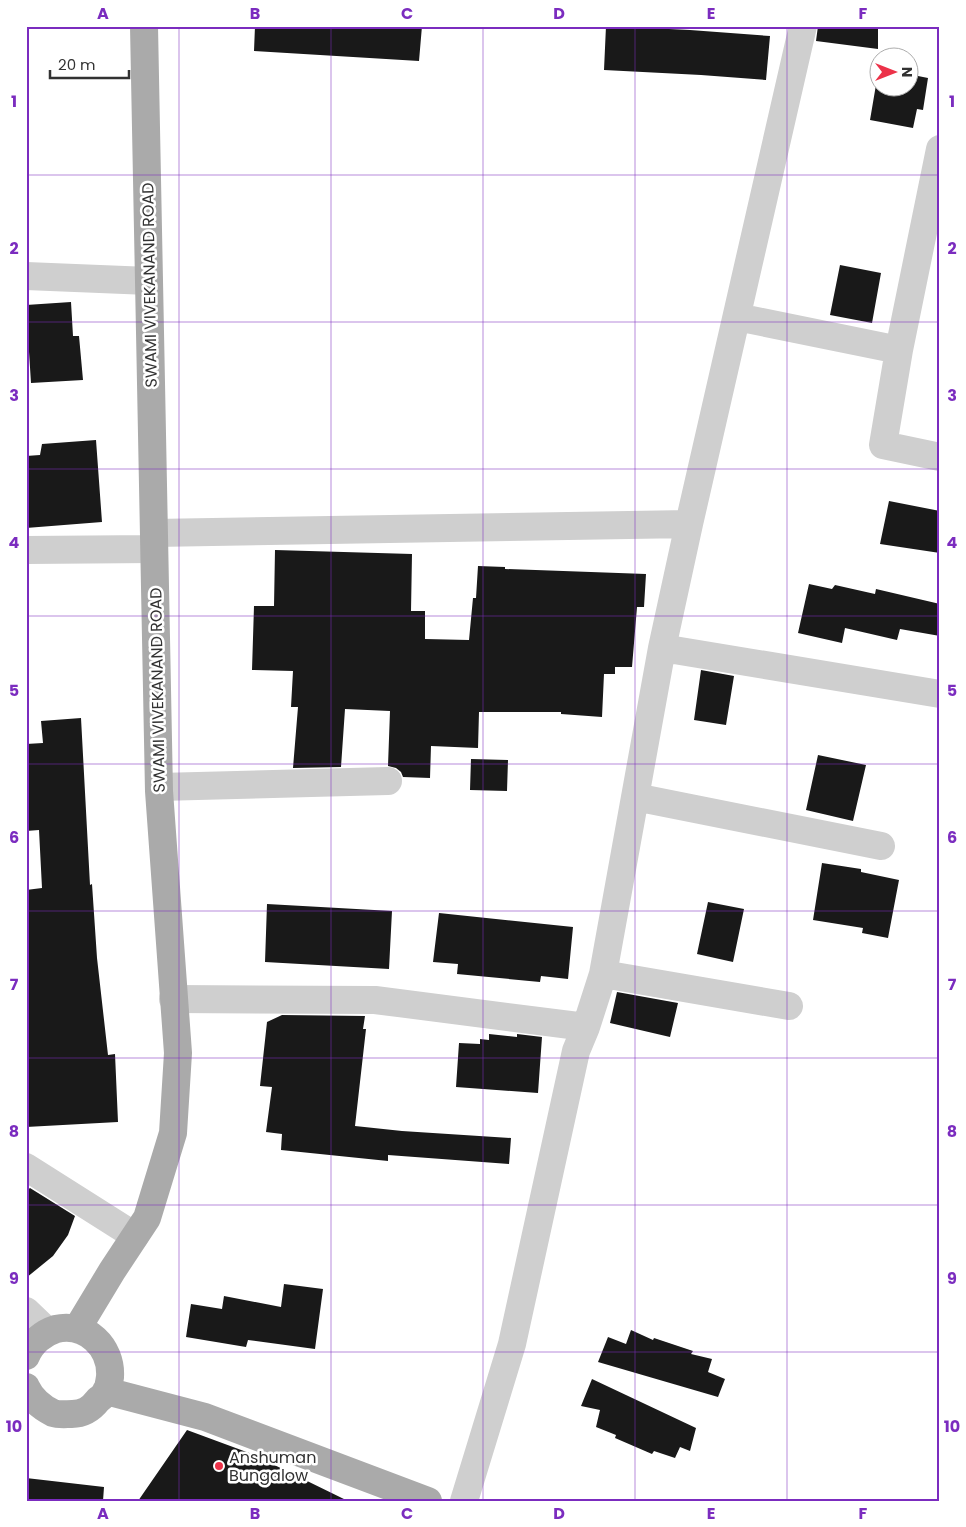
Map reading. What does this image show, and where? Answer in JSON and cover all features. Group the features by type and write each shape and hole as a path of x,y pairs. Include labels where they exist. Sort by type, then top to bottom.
{"main road":[{"name":"SWAMI VIVEKANAND ROAD","path":"77,1329 147,1218 174,1133 178,1053 159,787 144,26"},
{"path":"26,1356 36,1341 48,1332 62,1328 77,1329 92,1335 106,1352 111,1367 106,1391 92,1408 80,1414 57,1414 43,1408 36,1402 26,1387"},
{"path":"106,1391 205,1417 428,1501"}],"street":[{"path":"464,1501 512,1344 576,1051 603,974 662,648 803,26"},
{"path":"940,148 899,350 883,446 940,457"},
{"path":"26,276 149,281"},
{"path":"737,317 899,350"},
{"path":"26,550 154,541 689,524"},
{"path":"662,648 940,694"},
{"path":"159,787 388,781"},
{"path":"635,797 881,846"},
{"path":"603,974 789,1006"},
{"path":"173,999 375,1000 586,1027"},
{"path":"26,1167 135,1236"},
{"path":"26,1310 48,1332"}],"building":[{"path":"255,26 422,26 419,61 254,51"},
{"path":"606,26 770,36 766,80 604,70"},
{"path":"818,26 878,26 878,48 816,41"},
{"path":"918,76 928,78 923,110 917,109 913,128 870,120 874,98 918,98"},
{"path":"840,265 881,273 872,323 830,315"},
{"path":"71,302 73,336 79,336 83,380 31,383 26,305"},
{"path":"96,440 102,522 26,528 26,456 40,455 42,444"},
{"path":"889,501 940,511 940,553 880,544"},
{"path":"275,550 412,554 411,611 425,611 425,639 469,640 473,598 476,598 478,566 505,567 505,569 646,574 644,607 637,607 632,667 615,667 615,674 604,674 602,717 561,714 561,712 479,712 478,748 431,746 430,778 403,777 396,768 388,766 390,711 345,709 341,767 293,768 298,707 291,707 293,671 252,670 254,606 274,606"},
{"path":"809,584 832,589 835,585 875,594 876,589 940,604 940,636 900,629 897,640 845,628 842,643 798,633"},
{"path":"701,670 734,676 726,725 694,720"},
{"path":"81,718 90,885 92,884 97,958 108,1055 115,1054 118,1122 26,1127 26,890 42,888 39,830 26,831 26,744 43,743 41,721"},
{"path":"818,755 866,765 853,821 806,810"},
{"path":"471,759 508,760 507,791 470,790"},
{"path":"822,863 861,869 861,872 899,880 888,938 862,933 863,928 813,920"},
{"path":"708,902 744,909 733,962 697,954"},
{"path":"267,904 392,911 389,969 265,962"},
{"path":"439,913 573,927 568,979 541,976 540,982 457,974 458,964 433,962"},
{"path":"617,992 678,1003 670,1037 610,1023"},
{"path":"282,1015 365,1016 363,1029 366,1029 355,1126 511,1138 509,1164 388,1155 388,1161 281,1150 282,1134 266,1132 272,1087 260,1086 267,1022"},
{"path":"489,1034 517,1037 517,1034 542,1037 538,1093 456,1087 459,1043 480,1044 480,1039 489,1040"},
{"path":"30,1188 75,1216 68,1235 53,1256 26,1278 26,1191"},
{"path":"284,1284 323,1289 315,1349 248,1340 246,1347 186,1337 191,1304 222,1309 224,1296 281,1307"},
{"path":"631,1330 653,1340 654,1338 693,1351 691,1354 712,1359 708,1372 725,1379 718,1397 598,1362 608,1337 626,1344"},
{"path":"592,1379 696,1428 690,1451 680,1447 675,1458 654,1451 652,1454 615,1438 616,1435 596,1427 600,1410 581,1406"},
{"name":"Anshuman Bungalow","path":"187,1430 252,1454 348,1501 138,1501"},
{"path":"26,1478 104,1487 103,1501 26,1501"}],"place":[{"name":"Anshuman Bungalow","path":"219,1466"}]}
